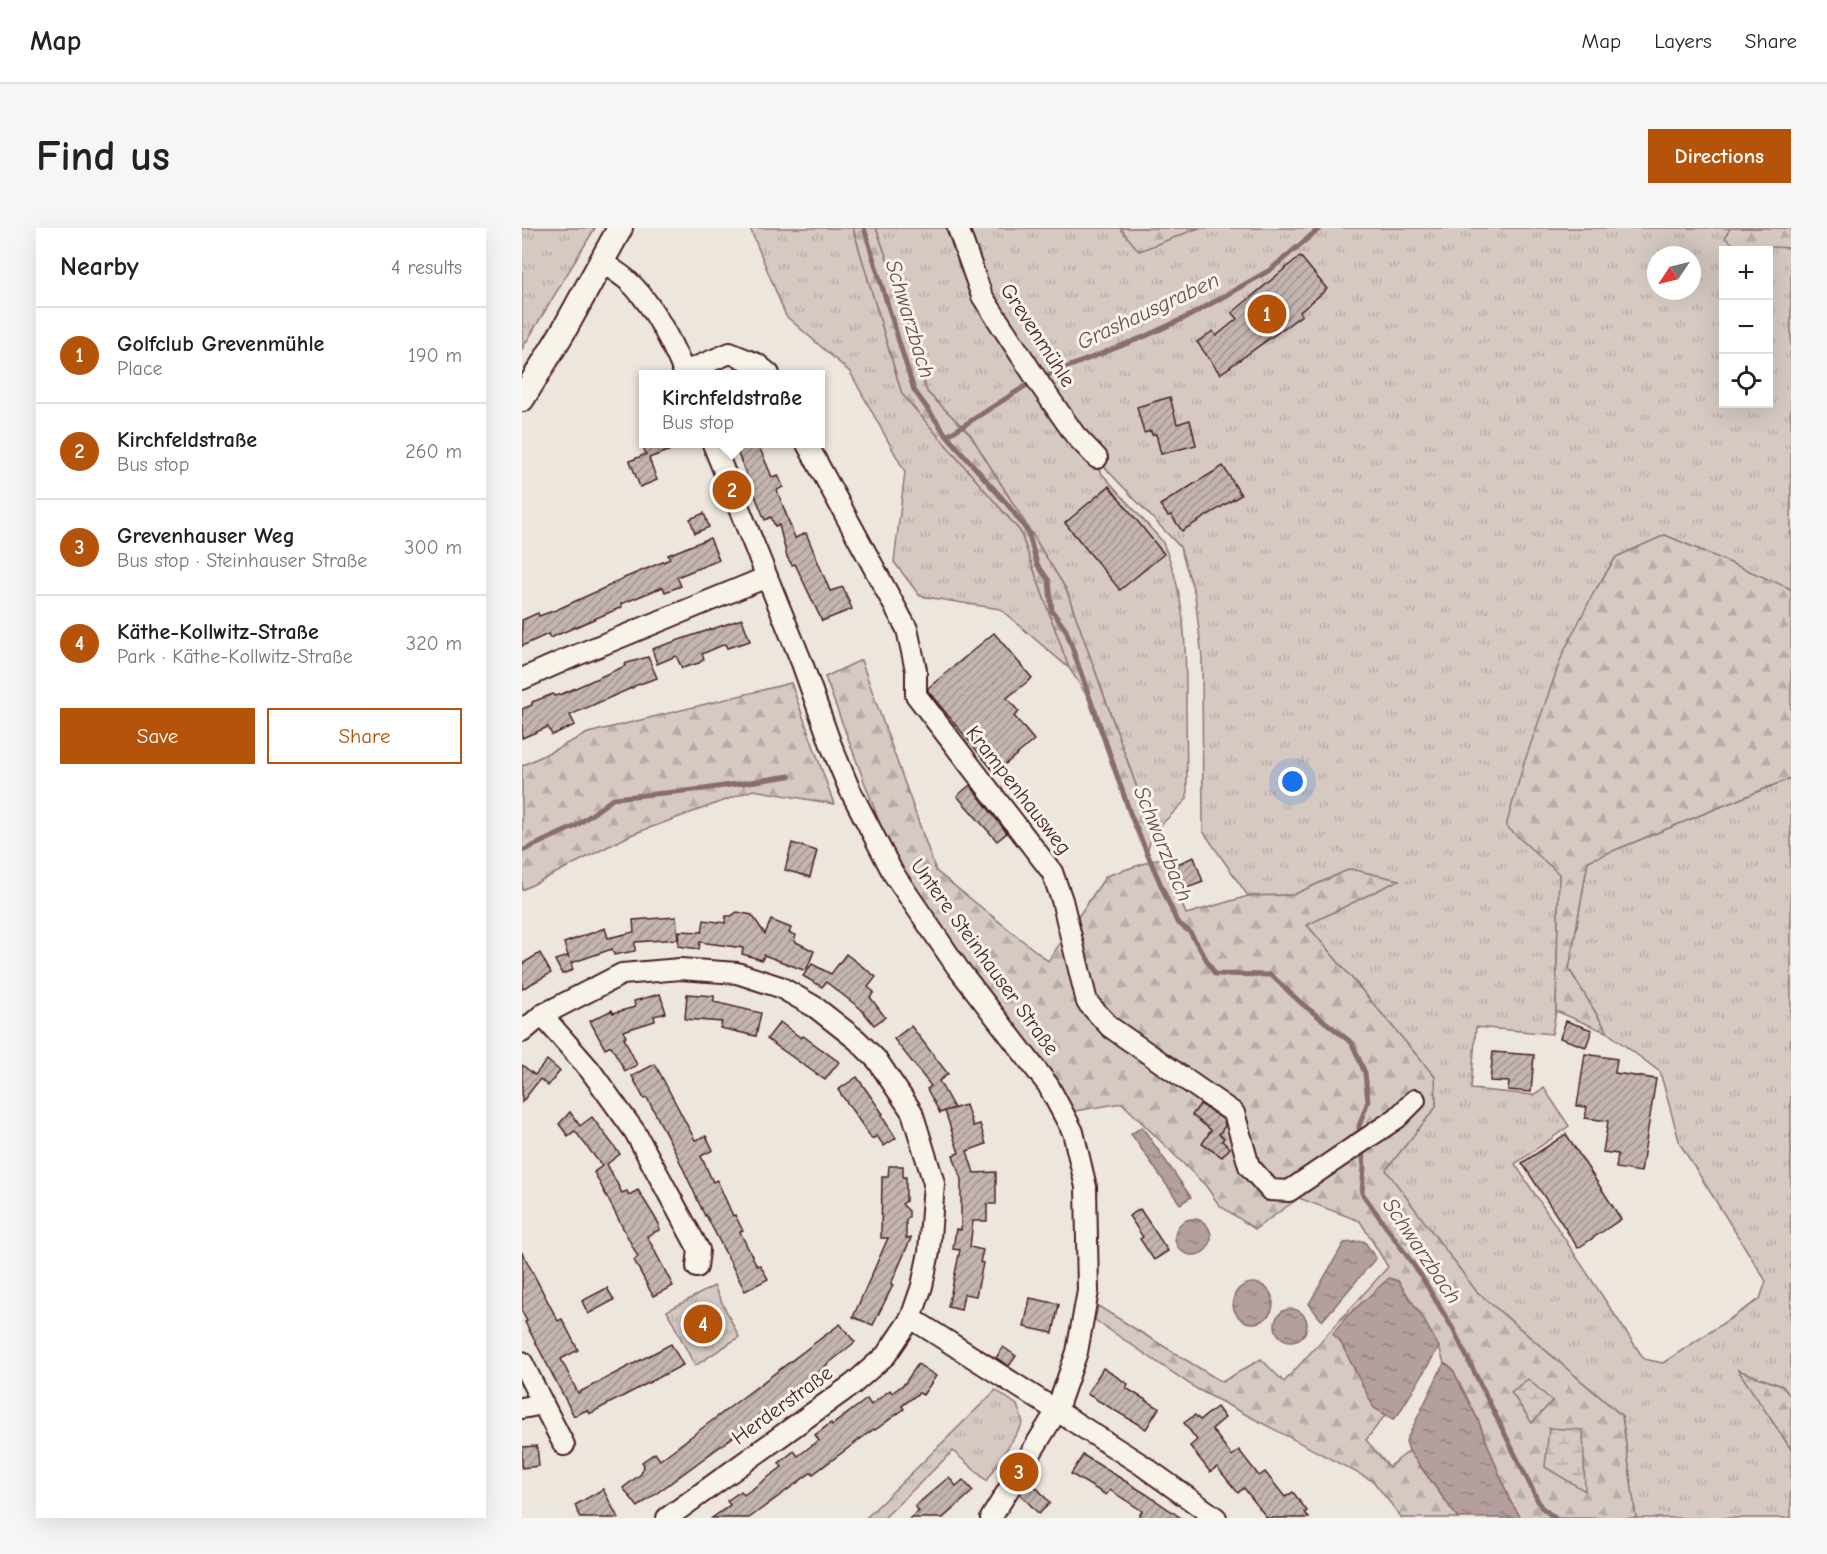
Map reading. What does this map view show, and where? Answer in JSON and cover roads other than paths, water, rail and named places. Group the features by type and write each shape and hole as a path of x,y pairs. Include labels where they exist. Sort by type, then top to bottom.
{"main road":[{"path":"522,399 620,228"}],"street":[{"name":"Grevenmühle","path":"958,228 982,296 1075,435 1096,458"},
{"path":"602,262 626,279 645,299 673,346 684,370"},
{"path":"691,370 730,352 757,364 764,370"},
{"name":"Untere Steinhauser Straße","path":"715,448 849,788 893,873 957,967 1048,1085 1073,1132 1086,1187 1088,1291 1077,1352 1056,1412 991,1518"},
{"name":"Krampenhausweg","path":"809,448 907,628 916,670 916,695 1023,833 1056,880 1087,1002 1110,1027 1234,1113 1249,1166 1270,1190 1289,1191 1371,1137 1397,1118 1415,1100"},
{"path":"522,680 767,577"},
{"name":"Herderstraße","path":"522,1032 542,1015 622,974 680,969 737,973 780,987 815,1007 877,1059 912,1112 934,1183 929,1252 922,1286 911,1318 886,1354 853,1384 667,1518"},
{"path":"542,1015 590,1070 635,1132 699,1250 697,1267"},
{"path":"911,1318 1142,1465 1216,1518"},
{"path":"522,1362 564,1445"},
{"path":"522,1408 543,1404"}],"water":[{"path":"1142,1127 1191,1197 1180,1204 1131,1134"},
{"path":"1193,1219 1206,1224 1211,1237 1206,1250 1193,1255 1180,1250 1175,1237 1180,1224"},
{"path":"1364,1241 1376,1258 1322,1321 1309,1304 1344,1243"},
{"path":"1389,1278 1398,1281 1439,1347 1398,1415 1393,1419 1374,1408 1340,1341 1333,1334 1345,1318"},
{"path":"1253,1283 1261,1284 1267,1289 1272,1295 1272,1311 1267,1317 1261,1322 1253,1323 1245,1322 1239,1317 1234,1311 1233,1303 1234,1295 1239,1289 1245,1284"},
{"path":"1291,1309 1302,1314 1307,1325 1302,1336 1291,1341 1280,1336 1275,1325 1280,1314"},
{"path":"1444,1363 1452,1368 1478,1420 1510,1501 1521,1518 1458,1518 1409,1451 1406,1441"}],"waterway":[{"name":"Schwarzbach","path":"864,228 914,390 947,436 1008,505 1028,532 1037,564 1049,581 1052,611 1066,630 1131,816 1177,922 1190,932 1215,974 1271,975 1301,1003 1352,1043 1365,1073 1368,1101 1359,1126 1360,1136"},
{"name":"Grashausgraben","path":"1045,376 1146,336 1191,315 1270,270 1320,228"},
{"name":"Grashausgraben","path":"947,436 1027,385"},
{"path":"522,851 576,826 614,798 704,789 789,776"},
{"name":"Schwarzbach","path":"1362,1149 1364,1167 1362,1193 1420,1274 1453,1329 1541,1507 1555,1518"}],"place":[{"name":"Golfclub Grevenmühle","path":"1267,314"},
{"name":"Kirchfeldstraße","path":"732,490"},
{"name":"Käthe-Kollwitz-Straße","path":"703,1324"},
{"name":"Grevenhauser Weg","path":"1019,1472"}]}
